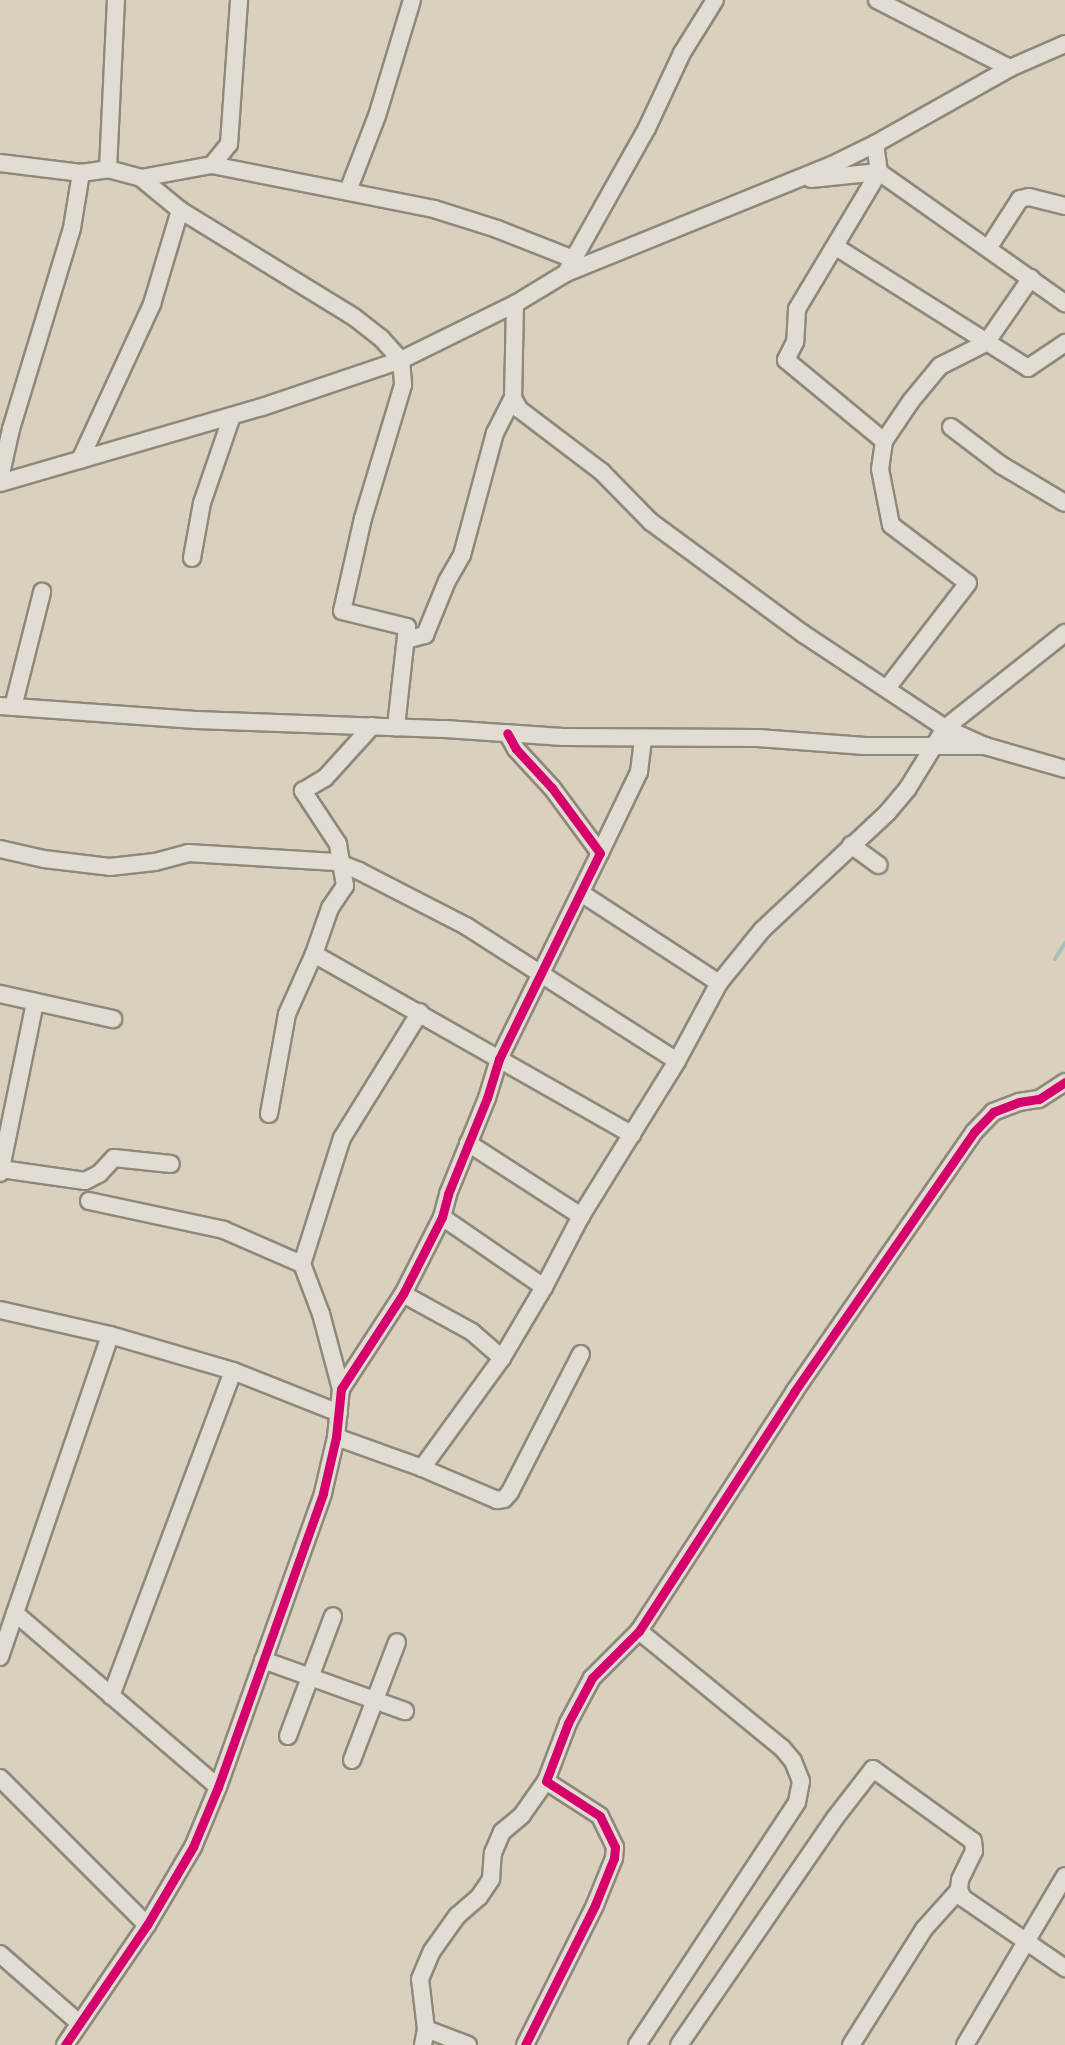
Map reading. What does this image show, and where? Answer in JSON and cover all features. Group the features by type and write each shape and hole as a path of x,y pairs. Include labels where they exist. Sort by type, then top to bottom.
{"street":[{"path":"108,169 116,0"},
{"path":"212,165 229,144 239,0"},
{"path":"348,191 377,116 411,0"},
{"path":"570,266 647,128 682,53 715,0"},
{"path":"877,0 1010,68"},
{"path":"0,483 232,416 401,360 515,304 570,266 793,181 875,144 1010,68 1065,44"},
{"path":"875,144 879,172 797,309 795,342 786,360 884,441"},
{"path":"0,163 81,173 108,169 141,178 180,210 354,317 381,338 401,360 403,385 363,518 342,611 407,627 396,727"},
{"path":"141,178 212,165 348,191 434,209 497,229 570,266"},
{"path":"793,181 879,172 989,247 1065,303"},
{"path":"0,478 4,441 72,228 81,173"},
{"path":"989,247 1020,199 1029,197 1065,206"},
{"path":"80,460 152,304 180,210"},
{"path":"836,247 1028,368 1065,342"},
{"path":"887,688 968,583 891,525 880,469 884,441 911,401 940,366 986,343 1031,278"},
{"path":"406,640 425,635 447,580 462,555 495,433 513,398 515,304"},
{"path":"513,398 519,409 602,472 651,522 802,633 945,728 985,746 1065,769"},
{"path":"192,558 202,503 232,416"},
{"path":"951,427 1001,465 1062,497"},
{"path":"42,592 7,706 196,720 507,733 643,738 758,738 865,746 931,748 985,746"},
{"path":"422,1468 502,1358 544,1287 581,1216 676,1061 718,984 762,930 888,812 908,788 945,728 1065,633"},
{"path":"269,1114 287,1014 314,954 330,908 345,886 338,844 303,790 325,778 372,726"},
{"path":"507,733 516,749 552,788 600,854"},
{"path":"341,1389 403,1294 442,1216 487,1098 499,1059 639,772 643,738"},
{"path":"851,846 879,866"},
{"path":"0,849 44,859 110,867 155,862 188,854 341,864 466,926 676,1061"},
{"path":"581,893 718,984"},
{"path":"314,954 420,1012 632,1135"},
{"path":"0,994 113,1019"},
{"path":"35,1003 1,1171 85,1181 99,1174 114,1158 171,1164"},
{"path":"65,2045 147,1925 193,1847 218,1787 323,1493 336,1437 341,1389 321,1314 302,1264 342,1138 420,1012"},
{"path":"468,2045 425,2037 420,1979 432,1951 457,1916 479,1897 491,1879 493,1853 502,1833 526,1810 546,1781 568,1723 592,1678 639,1631 794,1392 974,1131 993,1112 1019,1102 1039,1099 1065,1082"},
{"path":"468,1143 581,1216"},
{"path":"89,1201 224,1230 302,1264"},
{"path":"442,1216 544,1287"},
{"path":"403,1294 472,1332 502,1358"},
{"path":"0,1310 110,1335 233,1371 339,1413"},
{"path":"0,1657 110,1335"},
{"path":"336,1437 422,1468 497,1500 504,1499 510,1492 581,1354"},
{"path":"111,1696 233,1371"},
{"path":"15,1613 218,1787"},
{"path":"288,1736 333,1616"},
{"path":"637,2045 797,1802 801,1781 793,1761 782,1748 639,1631"},
{"path":"352,1760 397,1642"},
{"path":"263,1660 405,1711"},
{"path":"679,2045 835,1818 873,1769 974,1841 974,1851 960,1880 959,1890 963,1898 1065,1968"},
{"path":"0,1778 147,1925"},
{"path":"525,2045 595,1905 614,1858 615,1847 600,1816 546,1781"},
{"path":"965,2045 1065,1876"},
{"path":"851,2045 924,1929 959,1890"},
{"path":"0,1954 79,2024"}],"waterway":[{"path":"1055,959 1065,943"}],"cycle path":[{"path":"65,2045 147,1925 193,1847 218,1787 323,1493 336,1437 341,1389 403,1294 442,1217 448,1194 487,1098 499,1059 600,853 552,788 516,749 507,733"},
{"path":"525,2045 595,1905 614,1858 615,1847 600,1816 546,1781 568,1723 592,1678 639,1631 794,1392 974,1132 993,1112 1019,1102 1039,1099 1065,1082"}]}
